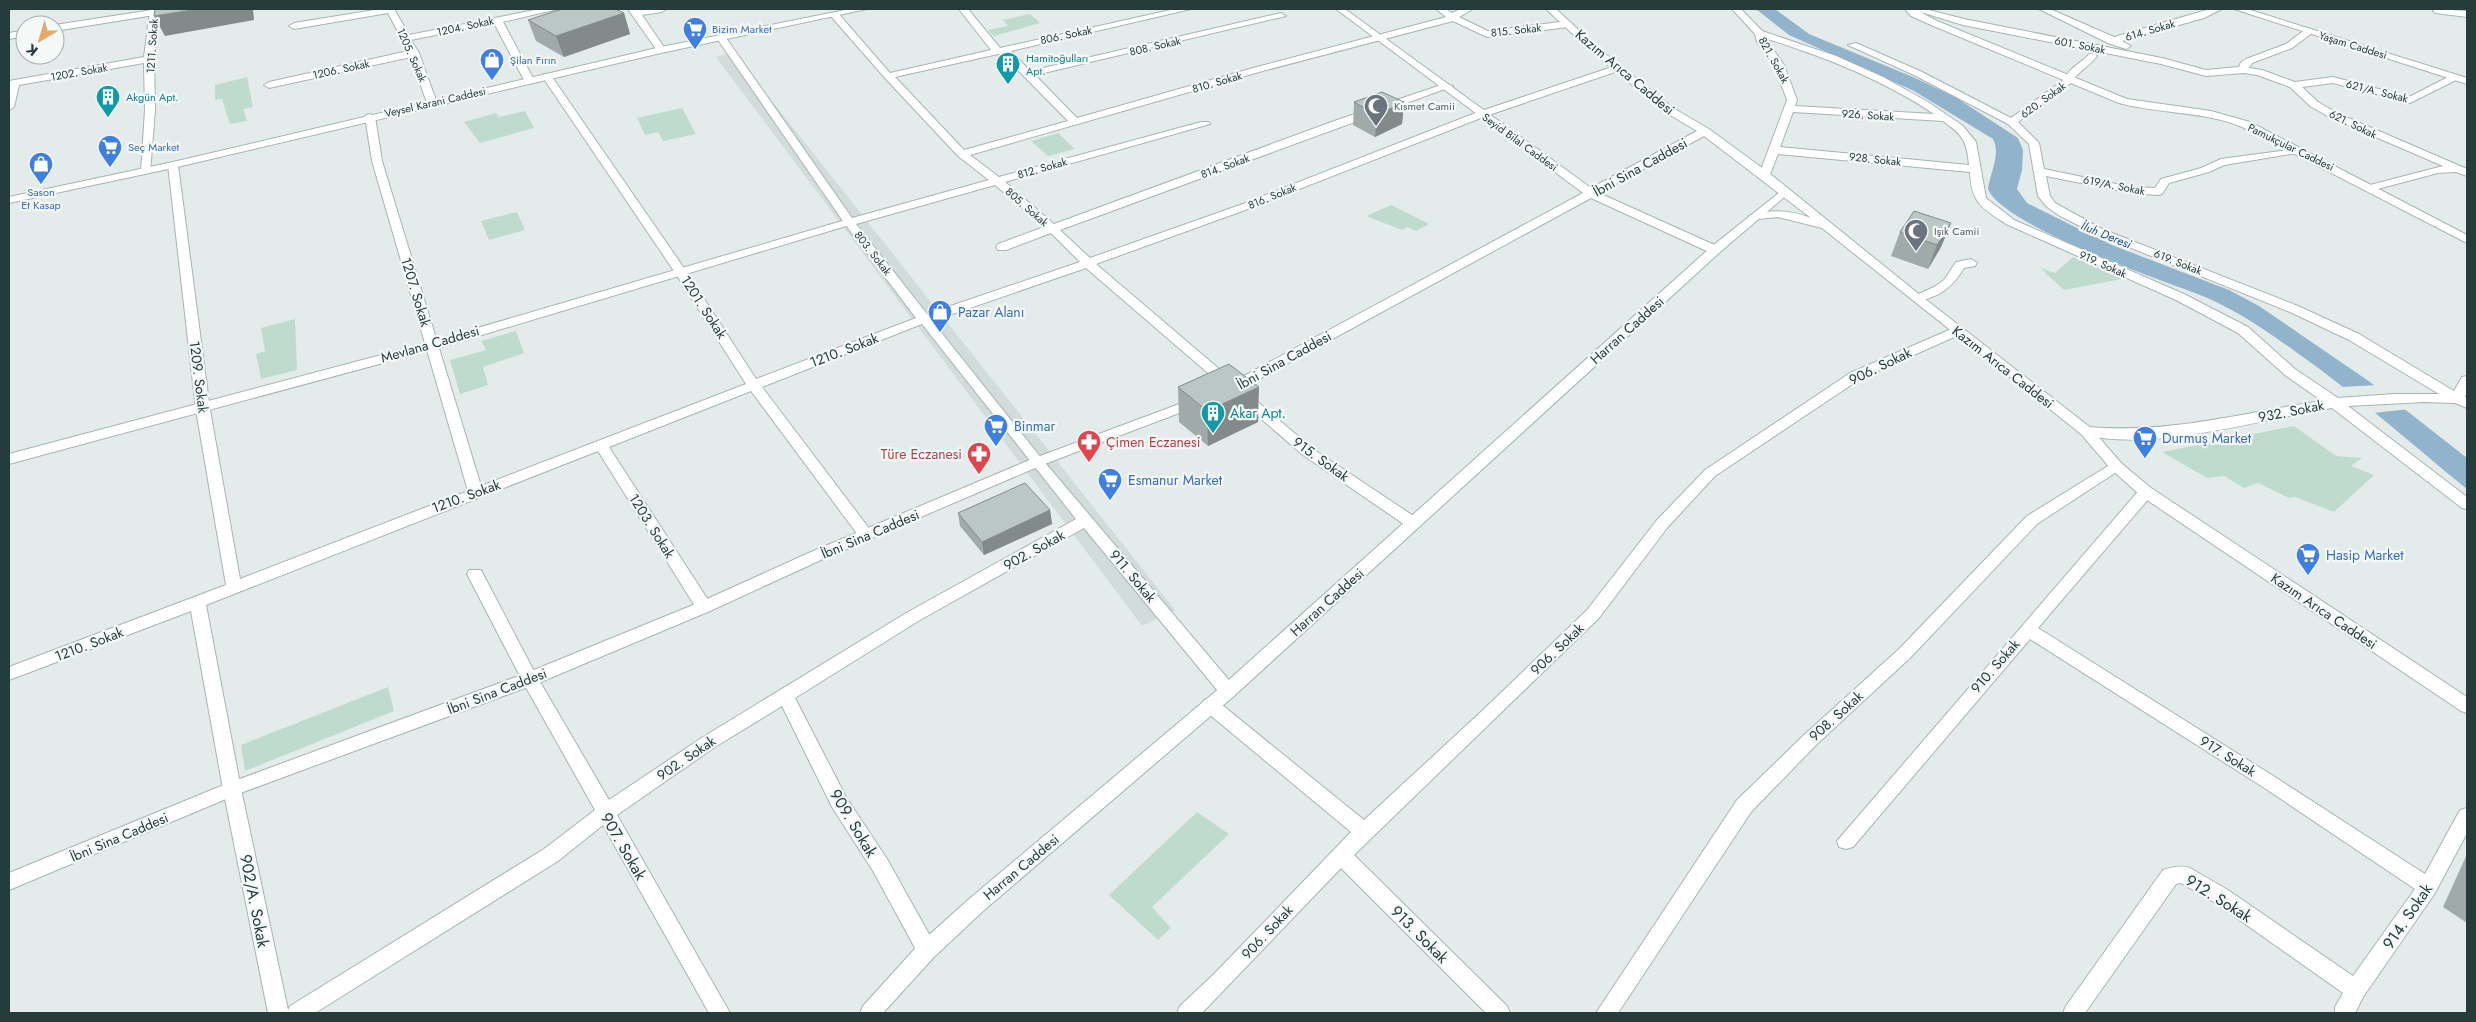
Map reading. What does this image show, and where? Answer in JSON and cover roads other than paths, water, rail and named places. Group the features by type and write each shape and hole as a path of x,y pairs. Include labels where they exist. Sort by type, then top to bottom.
{"street":[{"path":"65,26 173,9"},
{"path":"294,26 390,9"},
{"name":"1205. Sokak","path":"390,9 414,53 432,103"},
{"name":"1204. Sokak","path":"406,38 554,9"},
{"path":"660,50 635,11 662,9"},
{"name":"Veysel Karani Caddesi","path":"9,200 173,165 660,50 862,9"},
{"path":"963,9 997,51 1006,52 1075,122"},
{"name":"806. Sokak","path":"888,76 1186,9"},
{"name":"Seyid Bilal Caddesi","path":"1340,9 1448,86 1482,114 1592,194 1715,250"},
{"name":"815. Sokak","path":"1440,9 1476,30 1494,35 1568,24"},
{"name":"810. Sokak","path":"962,154 1256,70 1382,39 1454,18 1457,13 1469,9"},
{"name":"Kazım Arıca Caddesi","path":"1551,9 1669,110 1705,131 1765,175 1956,331 2086,431 2116,466 2146,492 2467,706"},
{"name":"821. Sokak","path":"1736,9 1759,33 1762,42 1779,65 1789,87 1792,100 1765,175"},
{"name":"Pamukçular Caddesi","path":"1910,9 1921,17 2069,80 2139,106 2233,120 2299,150 2466,238"},
{"name":"601. Sokak","path":"1916,9 2014,33 2162,61 2206,73 2244,70"},
{"path":"1948,17 1961,9"},
{"path":"2043,9 2067,14 2111,41 2162,61"},
{"name":"614. Sokak","path":"2111,41 2200,16 2217,9"},
{"name":"Yaşam Caddesi","path":"2238,9 2467,81"},
{"path":"2438,11 2467,14"},
{"name":"1211. Sokak","path":"146,171 150,110 149,59 155,12"},
{"name":"805. Sokak","path":"834,14 888,76 962,154 1053,229 1089,264 1234,388"},
{"name":"808. Sokak","path":"1028,74 1281,16"},
{"path":"497,20 529,80"},
{"path":"2244,70 2244,64 2289,46 2309,31"},
{"name":"919. Sokak","path":"1759,33 1829,57 1907,93 1946,118 1966,134 1971,144 1979,197 1987,206 2010,222 2214,313 2243,330 2290,372 2341,402 2467,504"},
{"name":"803. Sokak","path":"721,37 849,222 1037,462"},
{"name":"619. Sokak","path":"1853,45 1917,74 2012,122 2034,143 2044,196 2051,205 2064,214 2098,231 2294,309 2354,337 2464,402"},
{"name":"1206. Sokak","path":"269,85 414,53"},
{"name":"620. Sokak","path":"2012,122 2069,80 2071,74 2087,63 2092,56"},
{"name":"1202. Sokak","path":"12,83 149,59"},
{"name":"816. Sokak","path":"924,319 1089,264 1244,208 1482,114 1618,68"},
{"name":"621. Sokak","path":"2244,70 2269,75 2294,85 2314,104 2333,115 2464,170"},
{"name":"1201. Sokak","path":"547,76 682,274 754,386 866,535"},
{"name":"621/A. Sokak","path":"2294,85 2333,80 2410,100 2455,77"},
{"path":"9,107 12,83"},
{"name":"814. Sokak","path":"1002,247 1340,122 1448,86"},
{"name":"926. Sokak","path":"1790,109 1946,118"},
{"name":"1207. Sokak","path":"370,118 377,161 476,494"},
{"name":"812. Sokak","path":"849,222 1206,124"},
{"name":"İbni Sina Caddesi","path":"9,882 232,790 530,679 704,607 1037,462 1234,388 1705,131"},
{"name":"928. Sokak","path":"1775,150 1976,169"},
{"name":"619/A. Sokak","path":"2039,171 2131,190 2158,192 2165,181 2205,170 2221,162 2299,150"},
{"name":"1209. Sokak","path":"173,165 203,410 234,588"},
{"path":"2370,188 2438,170 2464,170"},
{"name":"Harran Caddesi","path":"870,1013 927,950 1228,690 1715,250 1785,191"},
{"path":"1753,218 1774,212 1786,214 1832,230"},
{"name":"Mevlana Caddesi","path":"9,460 203,410 682,274 849,222"},
{"path":"1916,298 1938,290 1948,282 1960,265 1971,263"},
{"name":"1210. Sokak","path":"9,674 924,319"},
{"name":"906. Sokak","path":"1187,1013 1221,981 1364,831 1490,715 1593,614 1662,524 1710,473 1855,376 1956,331"},
{"path":"2464,402 2467,380"},
{"name":"915. Sokak","path":"1234,388 1308,452 1413,523"},
{"name":"932. Sokak","path":"2086,431 2112,434 2169,434 2341,402 2401,397 2464,402"},
{"name":"1203. Sokak","path":"601,444 704,607"},
{"name":"911. Sokak","path":"1037,462 1228,690"},
{"name":"908. Sokak","path":"1606,1013 1744,806 1810,740 1905,653 2032,520 2116,466"},
{"name":"910. Sokak","path":"1846,840 2146,492"},
{"name":"902. Sokak","path":"297,1013 552,855 605,813 709,742 914,616 1087,520"},
{"name":"907. Sokak","path":"475,574 530,679 720,1013"},
{"path":"198,602 232,790"},
{"name":"917. Sokak","path":"2027,628 2272,784 2428,888"},
{"name":"909. Sokak","path":"785,695 839,802 880,865 927,950"},
{"path":"1210,705 1364,831"},
{"name":"902/A. Sokak","path":"232,790 278,1013"},
{"name":"914. Sokak","path":"2345,1013 2345,1007 2356,990 2428,888 2467,816"},
{"name":"913. Sokak","path":"1341,855 1500,1013"},
{"name":"912. Sokak","path":"2073,1013 2170,876 2174,874 2184,874 2221,896 2356,990"}],"water":[{"path":"1756,9 1775,9 1809,34 1913,77 1955,97 2018,138 2023,150 2022,170 2017,189 2027,203 2112,245 2229,290 2259,306 2370,382 2467,458 2467,489 2318,368 2247,319 2209,299 2082,249 2021,218 2000,203 1988,189 1996,151 1993,139 1914,91 1789,35"}],"place":[{"name":"Bizim Market","path":"695,50"},
{"name":"Şilan Fırın","path":"492,81"},
{"name":"Hamitoğulları Apt.","path":"1008,85"},
{"name":"Akgün Apt.","path":"108,118"},
{"name":"Kısmet Camii","path":"1376,127"},
{"name":"Seç Market","path":"110,168"},
{"name":"Sason Et Kasap","path":"41,185"},
{"name":"Işık Camii","path":"1916,252"},
{"name":"Pazar Alanı","path":"940,333"},
{"name":"Akar Apt.","path":"1213,434"},
{"name":"Binmar","path":"996,447"},
{"name":"Durmuş Market","path":"2145,459"},
{"name":"Çimen Eczanesi","path":"1089,463"},
{"name":"Türe Eczanesi","path":"979,475"},
{"name":"Esmanur Market","path":"1110,501"},
{"name":"Hasip Market","path":"2308,576"}],"water label":[{"name":"İluh Deresi","path":"2106,235"}]}
